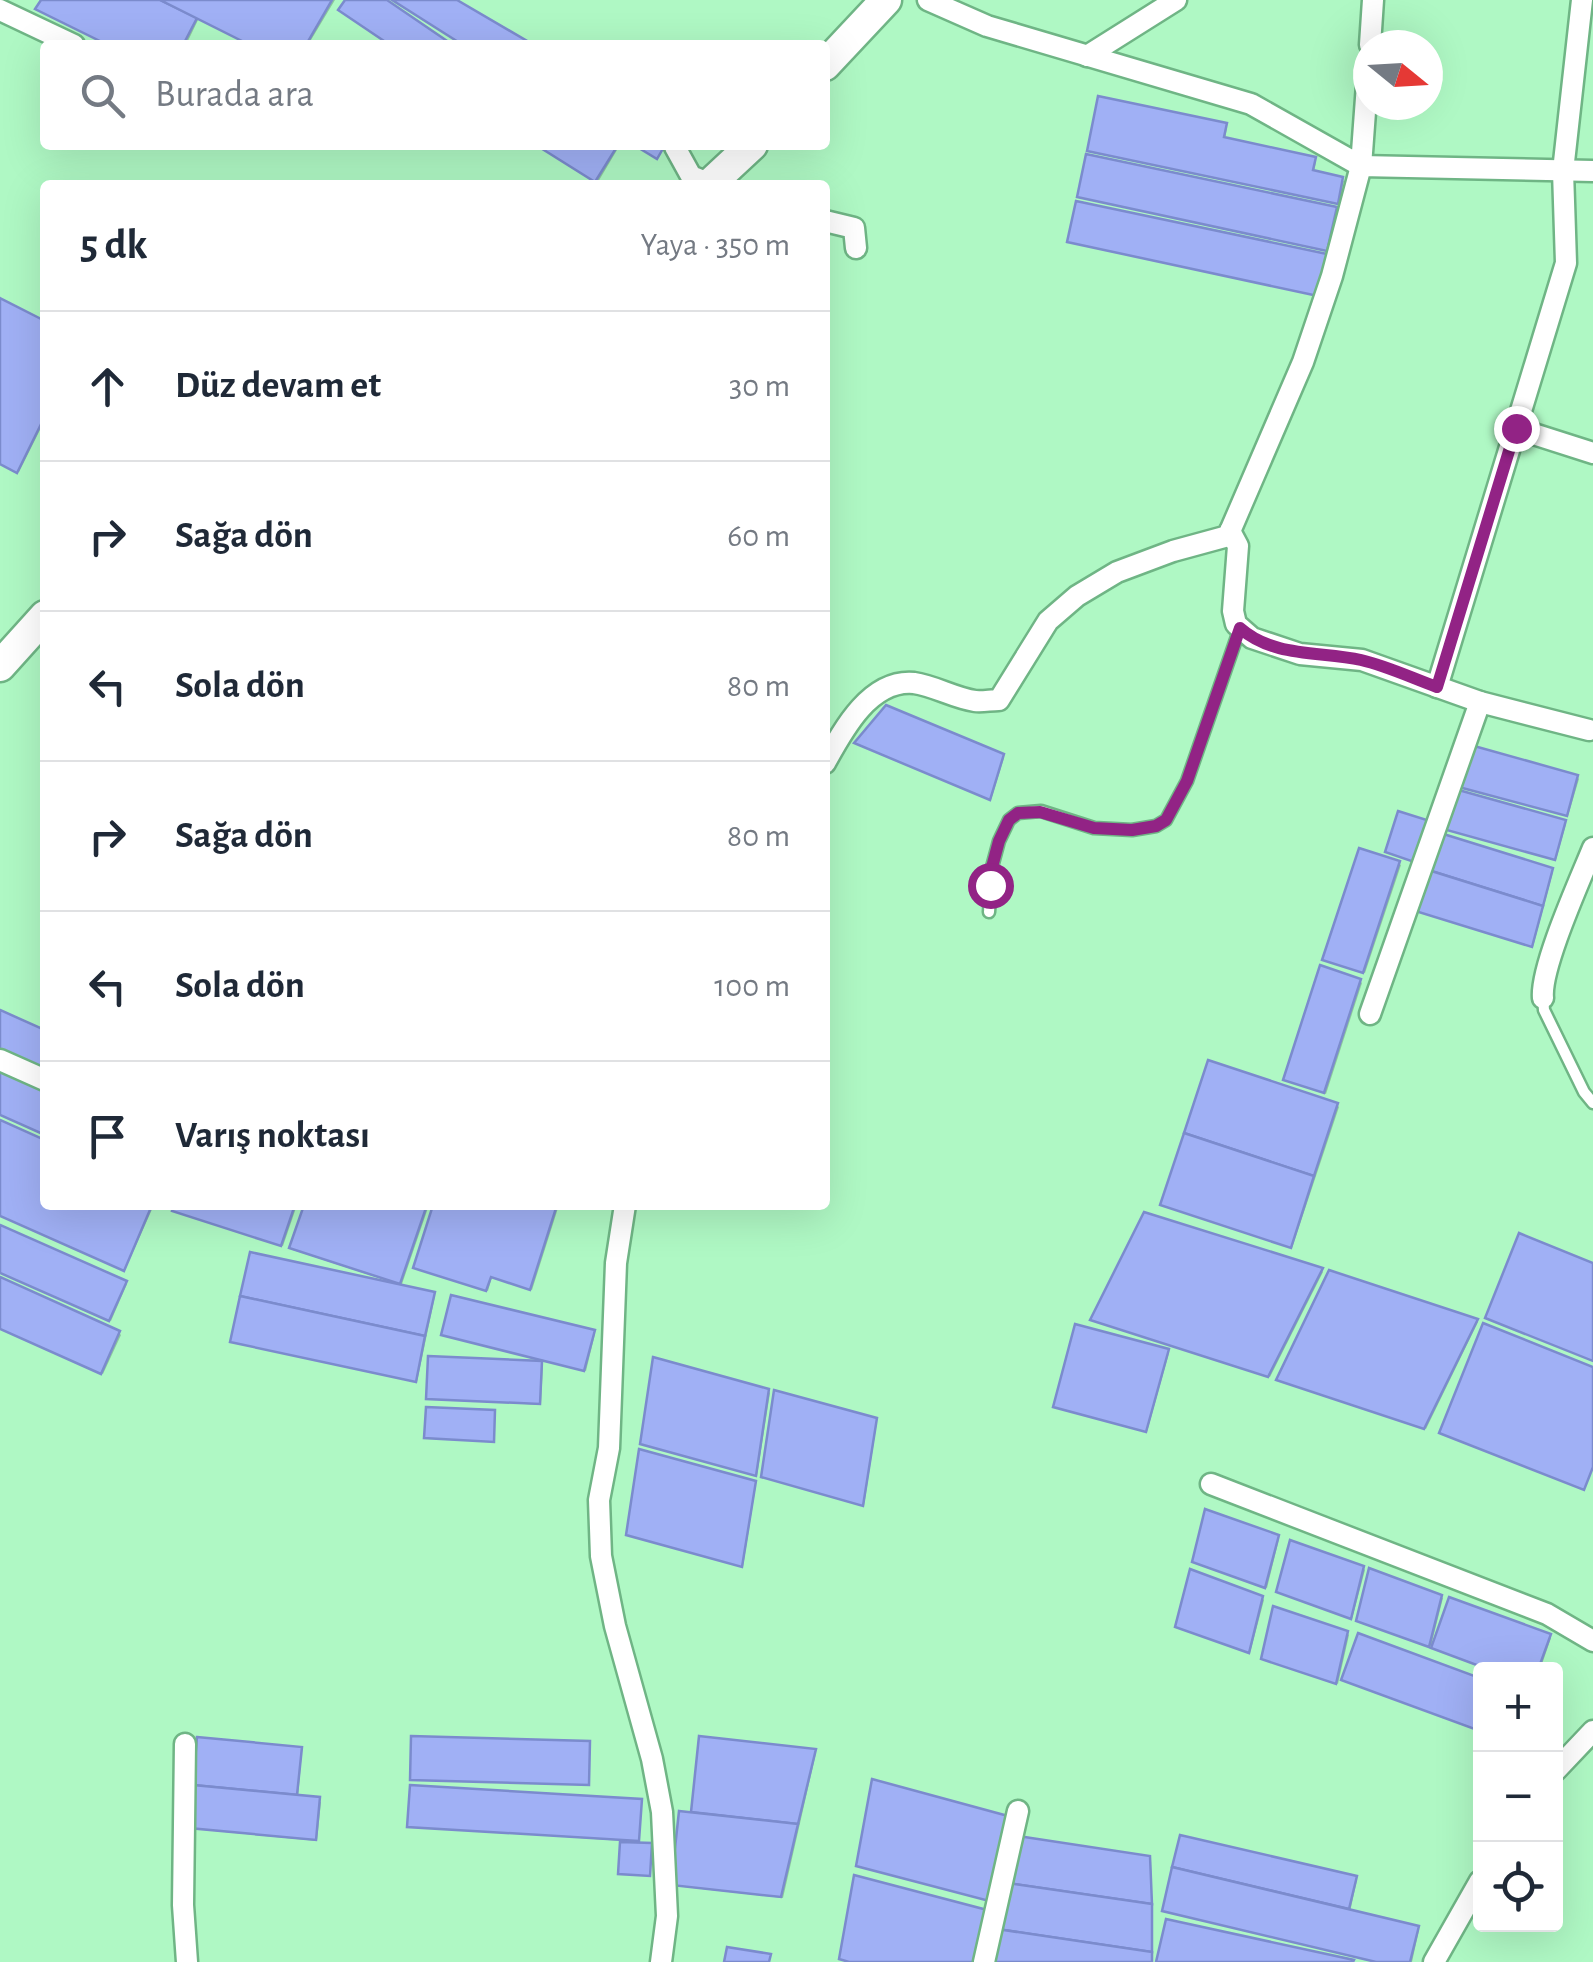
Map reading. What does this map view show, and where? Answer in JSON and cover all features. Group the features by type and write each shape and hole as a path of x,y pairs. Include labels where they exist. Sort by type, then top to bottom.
{"street":[{"path":"830,60 886,0"},
{"path":"928,0 987,26 1250,104 1361,166 1593,171"},
{"path":"1087,56 1176,0"},
{"path":"1371,30 1373,0"},
{"path":"1437,687 1566,263 1563,171 1586,28 1582,0"},
{"path":"0,10 63,40"},
{"path":"830,753 868,700 890,684 914,683 975,701 998,700 1048,621 1077,596 1118,572 1228,536 1304,362 1361,166 1364,120"},
{"path":"676,150 691,176 700,180"},
{"path":"716,180 747,150"},
{"path":"830,222 854,228 856,248"},
{"path":"1516,428 1593,453"},
{"path":"1230,530 1238,546 1233,611 1236,624 1252,638 1300,654 1362,660 1480,702 1589,730"},
{"path":"0,666 40,622"},
{"path":"1370,1014 1480,702"},
{"path":"1543,998 1553,951 1593,848"},
{"path":"0,1060 40,1078"},
{"path":"624,1210 616,1263 609,1448 599,1500 601,1556 662,1812 667,1916 661,1962"},
{"path":"1211,1484 1547,1614 1593,1641"},
{"path":"1563,1763 1593,1731"},
{"path":"185,1744 186,1962"},
{"path":"984,1962 1018,1811"},
{"path":"1434,1962 1473,1893"}],"lane":[{"path":"989,912 992,867 999,841 1009,820 1018,813 1040,812 1094,828 1132,830 1166,820 1187,781 1240,628"},
{"path":"1543,998 1544,1010 1593,1103"}],"building":[{"path":"41,0 160,0 197,18 186,40 98,40 35,9"},
{"path":"160,0 332,0 309,40 240,40"},
{"path":"345,0 387,0 446,40 383,40 338,10"},
{"path":"392,0 457,0 525,40 455,40"},
{"path":"1098,96 1227,123 1224,137 1316,157 1313,170 1343,177 1338,204 1087,151"},
{"path":"544,150 615,150 596,180"},
{"path":"642,150 662,150 657,159"},
{"path":"1086,154 1337,207 1327,251 1077,197"},
{"path":"1076,201 1327,254 1318,296 1067,242"},
{"path":"0,298 40,318 40,426 17,473 0,464"},
{"path":"886,705 1004,754 990,800 854,743"},
{"path":"1467,744 1578,775 1567,816 1455,786"},
{"path":"1455,789 1566,820 1555,860 1443,829"},
{"path":"1398,811 1430,821 1417,863 1385,852"},
{"path":"1437,832 1553,868 1543,906 1425,869"},
{"path":"1359,848 1400,861 1363,973 1322,960"},
{"path":"1425,869 1543,906 1532,947 1412,910"},
{"path":"1320,965 1361,979 1324,1093 1283,1080"},
{"path":"0,1010 40,1028 40,1074 0,1056"},
{"path":"1208,1060 1338,1103 1314,1176 1184,1133"},
{"path":"0,1064 40,1082 40,1133 0,1115"},
{"path":"0,1120 40,1138 40,1210 150,1210 124,1271 0,1216"},
{"path":"1184,1133 1314,1176 1291,1248 1160,1205"},
{"path":"172,1210 293,1210 281,1246"},
{"path":"302,1210 425,1210 400,1284 289,1248"},
{"path":"431,1210 555,1210 530,1290 491,1277 486,1291 413,1268"},
{"path":"1144,1212 1323,1268 1268,1377 1090,1320"},
{"path":"0,1225 127,1281 109,1321 0,1273"},
{"path":"1519,1233 1593,1263 1593,1361 1485,1318"},
{"path":"250,1252 435,1292 425,1336 240,1296"},
{"path":"1329,1270 1478,1319 1424,1429 1276,1380"},
{"path":"0,1277 120,1331 101,1374 0,1329"},
{"path":"451,1295 595,1330 584,1371 441,1335"},
{"path":"240,1296 425,1336 416,1382 230,1342"},
{"path":"1483,1323 1593,1367 1593,1467 1584,1490 1439,1433"},
{"path":"1075,1324 1169,1349 1146,1432 1053,1407"},
{"path":"428,1356 542,1361 540,1404 426,1399"},
{"path":"653,1357 769,1389 756,1476 640,1444"},
{"path":"774,1390 877,1418 863,1506 761,1477"},
{"path":"426,1407 495,1410 494,1442 424,1438"},
{"path":"639,1449 756,1481 742,1567 626,1535"},
{"path":"1205,1509 1279,1535 1265,1588 1192,1562"},
{"path":"1290,1540 1364,1566 1351,1619 1276,1592"},
{"path":"1369,1568 1442,1595 1429,1647 1356,1621"},
{"path":"1190,1569 1263,1596 1249,1653 1175,1627"},
{"path":"1449,1597 1551,1634 1541,1662 1473,1664 1431,1648"},
{"path":"1273,1606 1348,1631 1336,1684 1261,1659"},
{"path":"1358,1633 1473,1675 1473,1728 1341,1680"},
{"path":"411,1736 590,1741 589,1785 410,1780"},
{"path":"699,1736 816,1749 798,1824 691,1812"},
{"path":"197,1737 302,1747 297,1795 193,1785"},
{"path":"872,1779 1008,1816 993,1902 856,1866"},
{"path":"193,1785 320,1797 316,1840 189,1828"},
{"path":"410,1785 642,1799 639,1841 407,1827"},
{"path":"679,1811 798,1824 781,1897 671,1885"},
{"path":"1180,1835 1357,1876 1349,1909 1172,1867"},
{"path":"1018,1836 1150,1856 1152,1904 1007,1883"},
{"path":"620,1842 652,1843 650,1876 618,1874"},
{"path":"1172,1867 1419,1926 1410,1962 1376,1962 1162,1911"},
{"path":"854,1875 991,1911 982,1962 839,1959"},
{"path":"1007,1883 1152,1904 1152,1952 997,1929"},
{"path":"1166,1919 1354,1960 1156,1962"},
{"path":"997,1929 1152,1952 1152,1962 990,1962"},
{"path":"727,1947 771,1954 769,1962 724,1962"}],"route":[{"path":"990,885 999,841 1009,820 1018,813 1040,812 1094,828 1132,830 1166,820 1187,781 1240,628 1252,638 1300,654 1362,660 1437,687 1516,428"}]}
